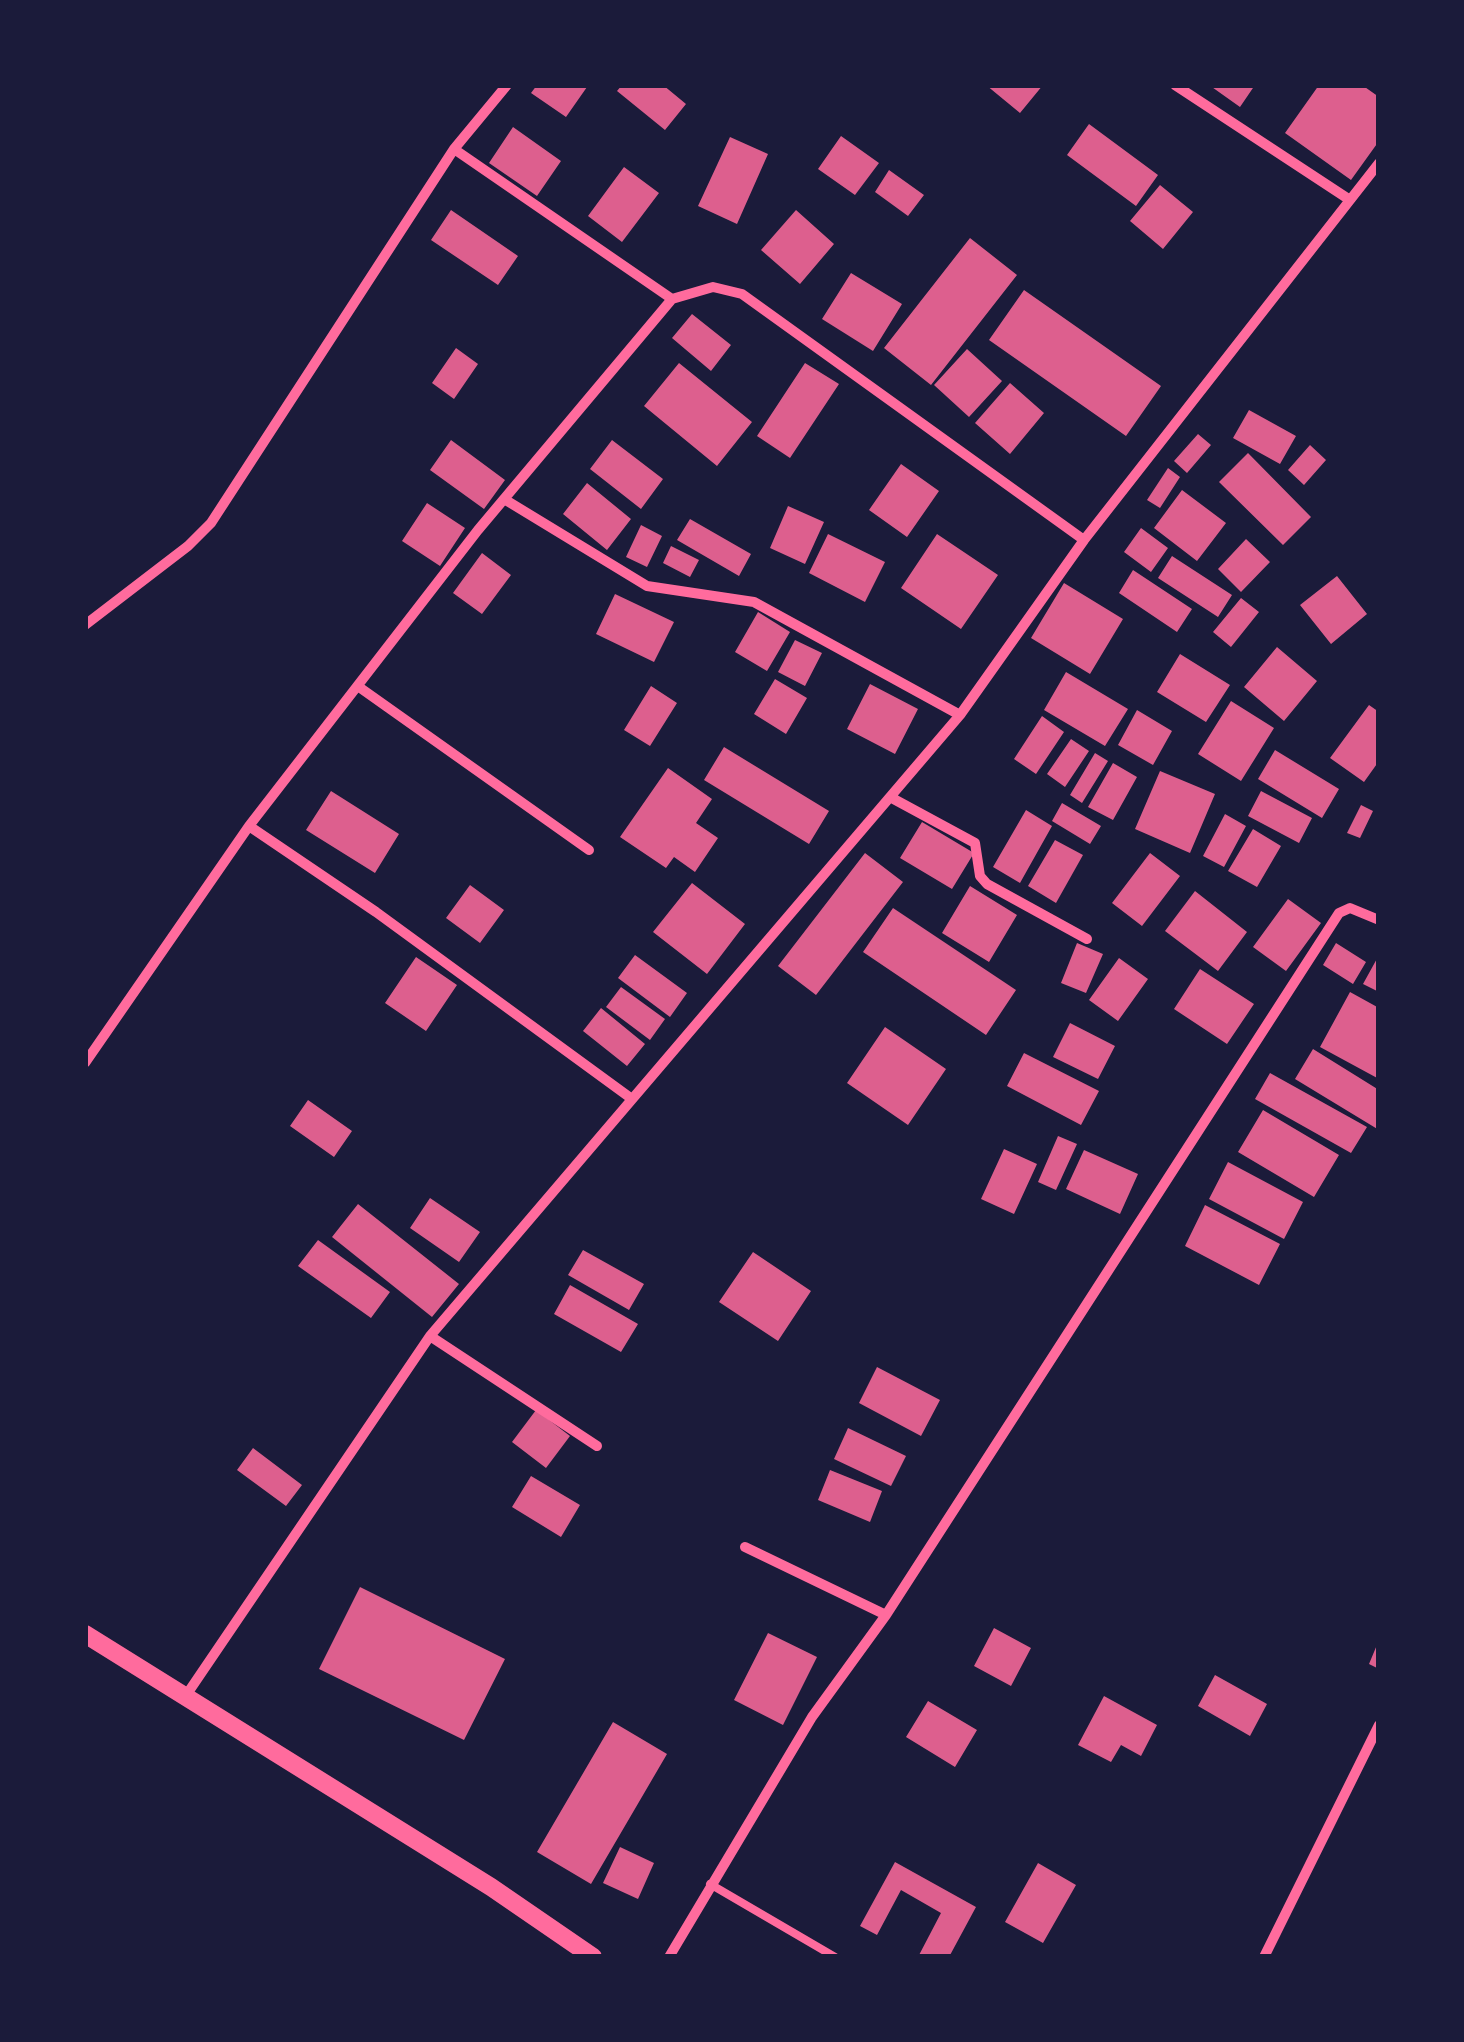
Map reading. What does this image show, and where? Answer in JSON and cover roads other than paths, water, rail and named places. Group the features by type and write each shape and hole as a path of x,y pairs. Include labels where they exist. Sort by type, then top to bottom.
{"street":[{"path":"85,625 188,546 211,522 454,149 507,85"},
{"path":"1175,85 1350,200"},
{"path":"454,149 672,300"},
{"path":"185,1697 430,1336 960,715 1084,540 1379,163"},
{"path":"85,1063 249,826 504,500 672,300 713,288 742,294 1084,540"},
{"path":"504,500 635,580 662,589 754,602 960,715"},
{"path":"359,687 589,850"},
{"path":"890,797 976,842 980,876 986,884 1087,939"},
{"path":"249,826 376,912 632,1099"},
{"path":"669,1957 812,1717 886,1615 1339,913 1350,908 1379,920"},
{"path":"430,1336 598,1446"},
{"path":"745,1547 886,1615"},
{"path":"85,1634 491,1887 593,1957"},
{"path":"1264,1957 1379,1725"}],"lane":[{"path":"710,1884 835,1957"}]}
